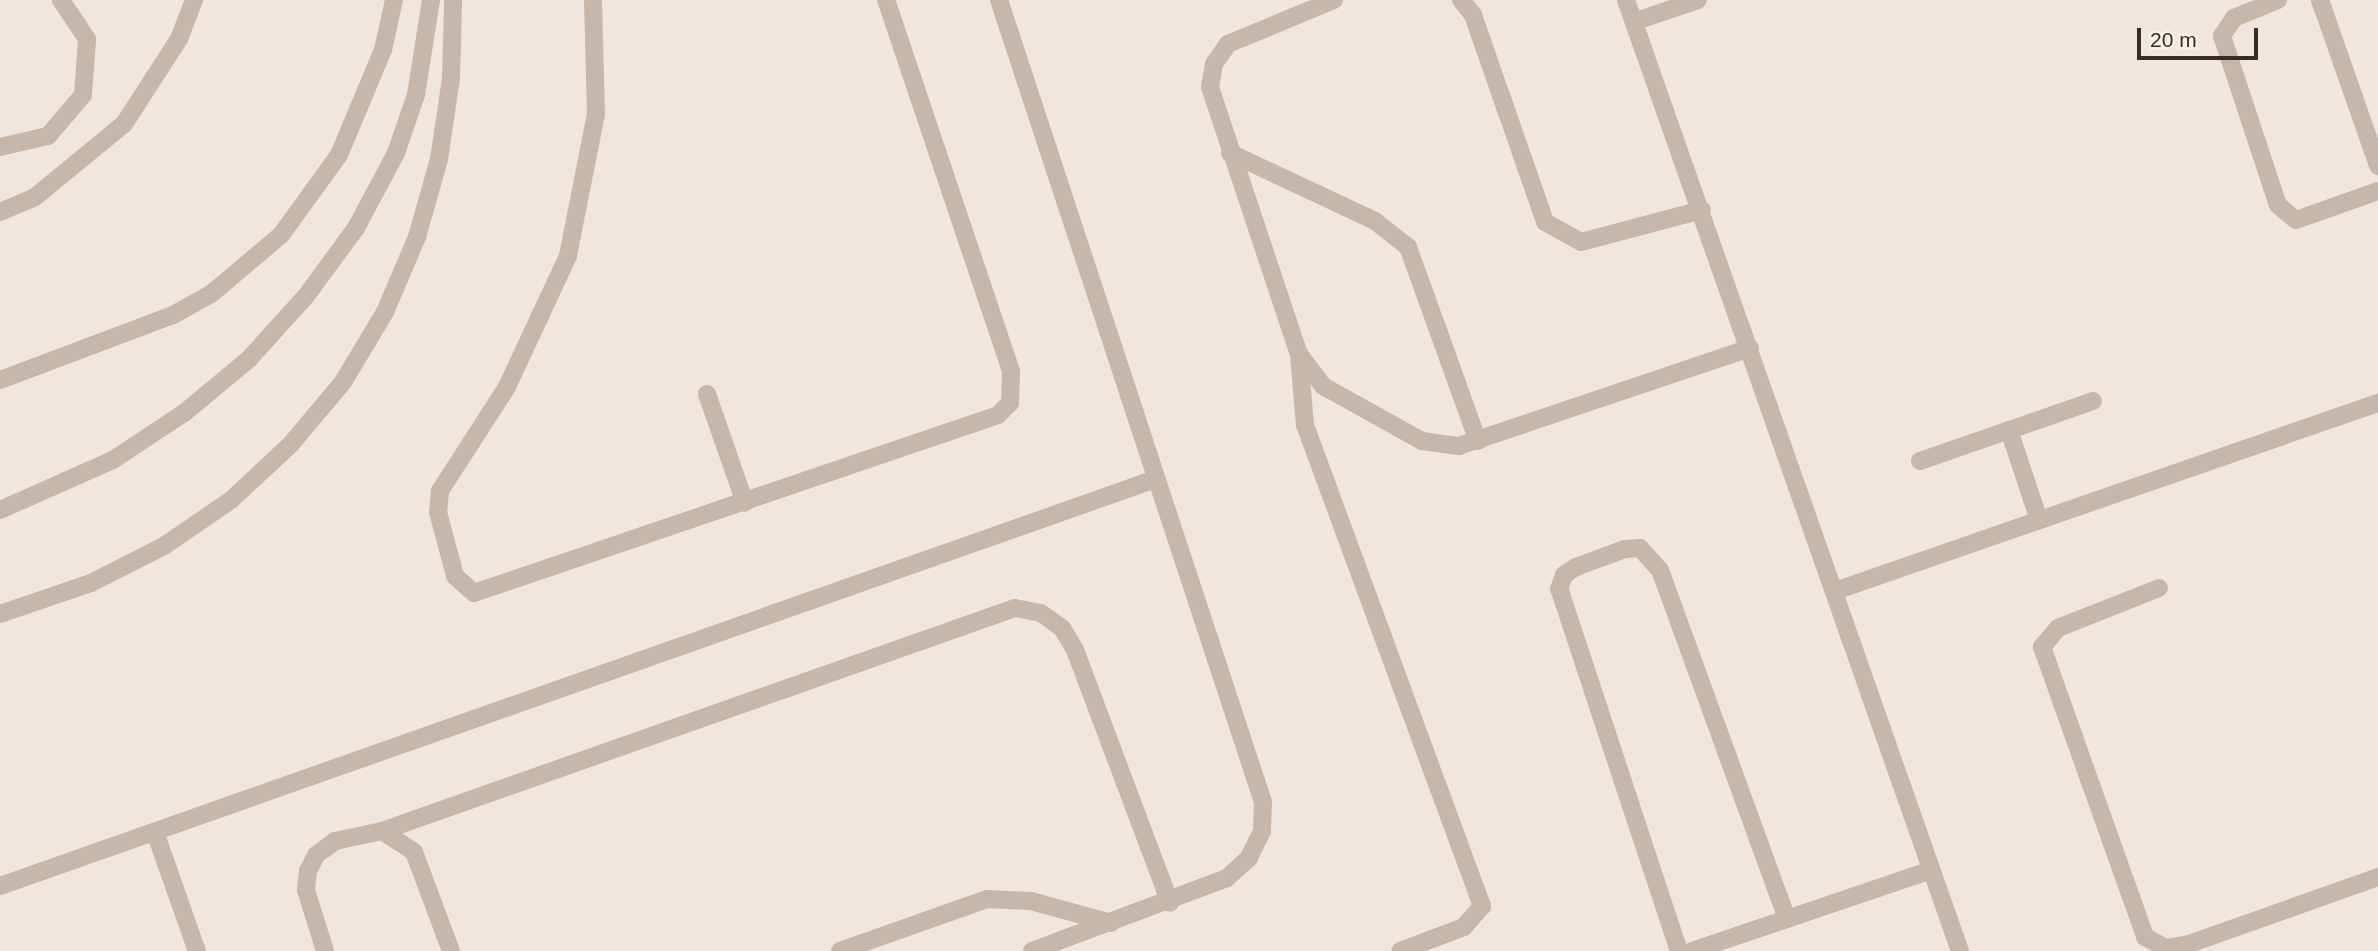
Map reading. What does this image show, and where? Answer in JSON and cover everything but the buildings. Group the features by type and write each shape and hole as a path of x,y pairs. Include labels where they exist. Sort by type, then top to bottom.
{"street":[{"path":"0,147 48,136 83,95 87,39 61,0"},
{"path":"0,212 35,197 124,124 179,39 194,0"},
{"path":"0,380 173,314 219,288 281,234 339,155 379,61 394,0"},
{"path":"0,510 113,460 184,413 249,359 306,296 356,228 396,153 416,95 431,0"},
{"path":"0,614 91,583 164,546 251,481 343,382 385,312 417,237 447,106 453,0"},
{"path":"593,0 596,114 587,181 568,256 539,329 440,491 438,512 454,576 474,593 488,592 998,415 1014,387 886,0"},
{"path":"999,0 1153,480 1263,802 1262,831 1249,858 1227,878 1170,903 1032,951"},
{"path":"1334,0 1248,30 1221,54 1210,87 1299,354 1305,425 1482,906 1464,928 1400,951"},
{"path":"1461,0 1473,15 1537,202 1553,229 1581,242 1602,240 1702,210"},
{"path":"1626,0 1636,22 1960,951"},
{"path":"1636,22 1698,0"},
{"path":"2278,0 2234,18 2221,36 2278,205 2296,220 2378,191"},
{"path":"2320,0 2378,166"},
{"path":"1230,153 1375,221 1408,247 1478,441"},
{"path":"1299,354 1340,398 1422,441 1478,441 1749,348"},
{"path":"707,394 745,503"},
{"path":"1920,461 2093,401"},
{"path":"1835,592 2378,403"},
{"path":"2010,430 2039,520"},
{"path":"0,886 1153,480"},
{"path":"1679,951 1559,589 1576,566 1625,549 1640,548 1660,570 1787,919"},
{"path":"2159,588 2058,628 2042,646 2145,937 2166,948 2189,944 2378,877"},
{"path":"325,951 306,890 316,855 335,841 382,831 1015,608 1041,613 1062,628 1075,650 1170,903"},
{"path":"382,831 414,852 451,951"},
{"path":"155,832 197,951"},
{"path":"1692,951 1931,870"},
{"path":"840,951 987,899 1031,901 1111,923"}]}
